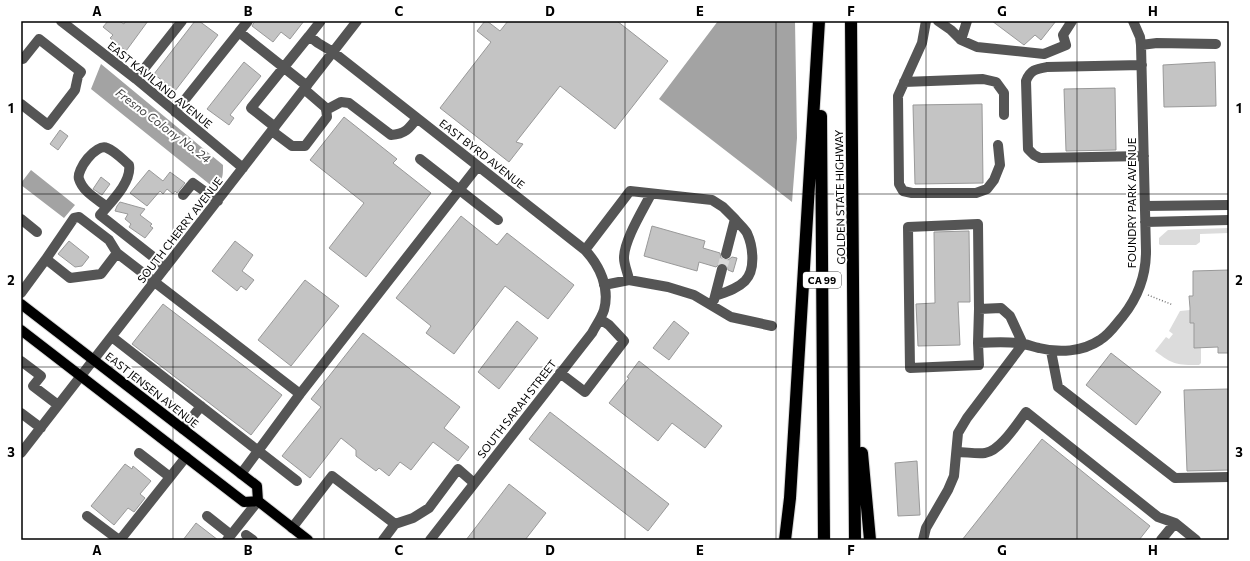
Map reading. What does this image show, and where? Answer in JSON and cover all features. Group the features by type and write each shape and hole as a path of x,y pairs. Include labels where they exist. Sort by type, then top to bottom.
{"highway":[{"path":"785,540 790,498 820,21"},
{"name":"GOLDEN STATE HIGHWAY","path":"820,21 824,540"},
{"name":"GOLDEN STATE HIGHWAY","path":"851,21 855,384 855,540"},
{"path":"855,384 870,540"}],"main road":[{"name":"EAST JENSEN AVENUE","path":"21,304 257,486 258,501"},
{"path":"21,330 244,502 258,501 306,539"}],"street":[{"name":"EAST KAVILAND AVENUE","path":"61,21 136,79 243,168"},
{"path":"136,79 182,21"},
{"path":"175,112 248,21"},
{"path":"239,32 284,67 326,108 326,117 305,146 292,146 251,108 284,67 309,36 320,22 319,21"},
{"name":"SOUTH CHERRY AVENUE","path":"21,453 357,21"},
{"path":"926,21 922,43 898,96 899,184 903,191 912,193 976,193 987,189 994,180 1000,165 998,145"},
{"path":"938,21 951,30 961,40 978,47 1044,54 1066,45 1063,35 1072,21"},
{"path":"961,40 967,21"},
{"name":"FOUNDRY PARK AVENUE","path":"978,343 992,342 1023,344 1051,351 1080,349 1101,340 1109,333 1127,311 1139,291 1145,270 1146,222 1141,45 1140,37 1133,21"},
{"name":"EAST BYRD AVENUE","path":"309,36 333,52 585,250 593,258 604,285"},
{"path":"21,57 23,59 39,39 81,72 78,76 76,90 48,125 21,104"},
{"path":"1141,45 1157,43 1216,44"},
{"path":"1142,65 1047,67 1034,69 1028,75 1026,88 1028,149 1034,155 1040,158 1144,156"},
{"path":"904,82 983,79 996,82 1004,93 1004,115"},
{"path":"326,110 341,102 349,103 391,135 401,134 409,129 417,118"},
{"path":"107,207 84,190 78,173 94,151 100,147 106,147 129,165 130,173 126,181 107,207 100,216 166,267"},
{"path":"420,159 498,220"},
{"path":"241,474 300,394 478,166"},
{"path":"183,195 193,183 218,201"},
{"path":"585,250 630,191 712,200 723,207 747,233 751,246 752,258 751,271 746,281 714,301"},
{"path":"629,280 624,259 626,246 651,194"},
{"path":"1145,206 1229,205"},
{"path":"21,293 74,218 79,218 109,240 117,253 300,394"},
{"path":"21,219 37,232"},
{"path":"726,254 735,219"},
{"path":"1146,222 1229,220"},
{"path":"978,224 980,309 978,343 979,365 910,368 908,226 978,224"},
{"path":"46,259 70,278 101,274 117,253"},
{"path":"714,301 722,269"},
{"path":"604,285 629,280 668,287 714,301 731,317 772,326"},
{"name":"SOUTH SARAH STREET","path":"430,540 592,333 604,310 604,285"},
{"path":"924,540 926,528 948,490 954,476 958,433 967,418 1023,344 1010,316 1001,308 980,309"},
{"path":"560,373 585,392 624,341 610,325 600,319"},
{"path":"112,337 297,481"},
{"path":"1051,351 1058,387 1175,478 1229,477"},
{"path":"21,361 41,376 33,386 58,405"},
{"path":"183,429 201,406"},
{"path":"957,452 985,453 994,449 1007,436 1026,412 1158,517 1175,523 1196,540"},
{"path":"21,413 40,428"},
{"path":"139,453 170,477"},
{"path":"87,516 120,540 186,457"},
{"path":"383,540 395,524 414,518 429,508 458,469 474,483"},
{"path":"292,528 332,476 395,524"},
{"path":"207,516 229,537 258,501"},
{"path":"1162,540 1175,523"}],"path":[{"path":"1148,295 1173,305"}],"shaded area":[{"path":"1229,228 1229,233 1200,234 1200,242 1196,245 1159,244 1159,238 1168,230"},
{"path":"1190,310 1190,323 1194,323 1194,347 1201,347 1201,363 1199,365 1185,365 1171,362 1155,351 1166,337 1169,339 1173,334 1169,331 1180,311"}],"water":[{"path":"718,21 795,21 797,138 792,202 659,99"},
{"name":"Fresno Colony No. 24","path":"101,64 223,165 221,180 213,187 91,89"},
{"path":"31,170 75,205 64,218 21,185"}],"building":[{"path":"108,21 119,21 124,24 126,21 148,21 126,51 110,38 113,35 103,27"},
{"path":"195,21 199,21 218,35 175,91 154,74"},
{"path":"255,21 304,21 290,39 281,32 273,42 252,26"},
{"path":"485,21 500,31 508,21 617,21 668,61 615,129 560,86 516,142 523,144 509,162 440,108 491,42 477,31"},
{"path":"992,21 1056,21 1041,40 1035,35 1024,45"},
{"path":"244,62 261,76 230,115 234,118 229,125 207,109"},
{"path":"1215,62 1216,106 1164,107 1163,65"},
{"path":"1115,88 1116,150 1066,151 1064,89"},
{"path":"982,104 983,183 915,184 913,105"},
{"path":"344,117 397,159 393,163 431,193 366,277 329,248 364,203 310,160"},
{"path":"60,130 68,136 58,150 50,144"},
{"path":"149,170 163,181 170,172 185,183 177,193 175,191 173,194 167,189 163,194 160,191 147,206 130,193"},
{"path":"101,177 110,184 102,195 93,189"},
{"path":"120,202 145,209 140,215 152,224 150,226 153,228 145,238 129,227 131,224 125,219 128,214 115,211"},
{"path":"461,216 497,245 507,233 574,285 548,319 505,286 454,354 426,333 431,326 396,298"},
{"path":"652,226 705,241 703,248 720,253 721,258 724,260 728,260 732,257 737,258 733,272 728,270 727,265 723,263 720,263 716,267 699,262 697,271 644,256"},
{"path":"969,231 970,302 958,302 960,345 918,346 916,304 935,303 934,232"},
{"path":"69,241 89,257 82,266 75,267 58,254"},
{"path":"235,241 253,255 242,271 254,280 246,290 241,286 237,291 212,271"},
{"path":"1229,270 1229,353 1218,353 1218,347 1194,348 1194,323 1190,323 1189,296 1193,296 1193,271"},
{"path":"305,280 339,306 291,366 258,340"},
{"path":"163,304 282,395 251,435 132,344"},
{"path":"517,321 538,338 499,389 478,372"},
{"path":"674,321 689,333 669,360 653,348"},
{"path":"363,333 460,407 444,428 469,447 458,461 433,442 411,470 400,462 389,476 379,468 376,471 356,456 356,450 341,438 310,478 282,456 321,407 311,399"},
{"path":"1111,353 1161,392 1136,425 1086,385"},
{"path":"639,361 722,426 705,448 672,423 658,441 609,403 629,378 627,377"},
{"path":"1229,389 1229,470 1187,471 1184,390"},
{"path":"550,412 669,504 648,531 529,439"},
{"path":"1042,439 1150,526 1139,540 962,540"},
{"path":"917,461 920,515 898,516 895,463"},
{"path":"125,464 132,469 133,466 151,481 140,494 145,498 134,512 128,508 114,525 91,506"},
{"path":"509,484 546,513 525,540 466,540"},
{"path":"196,523 218,540 183,540"}],"tunnel":[{"path":"722,269 726,254"}]}
